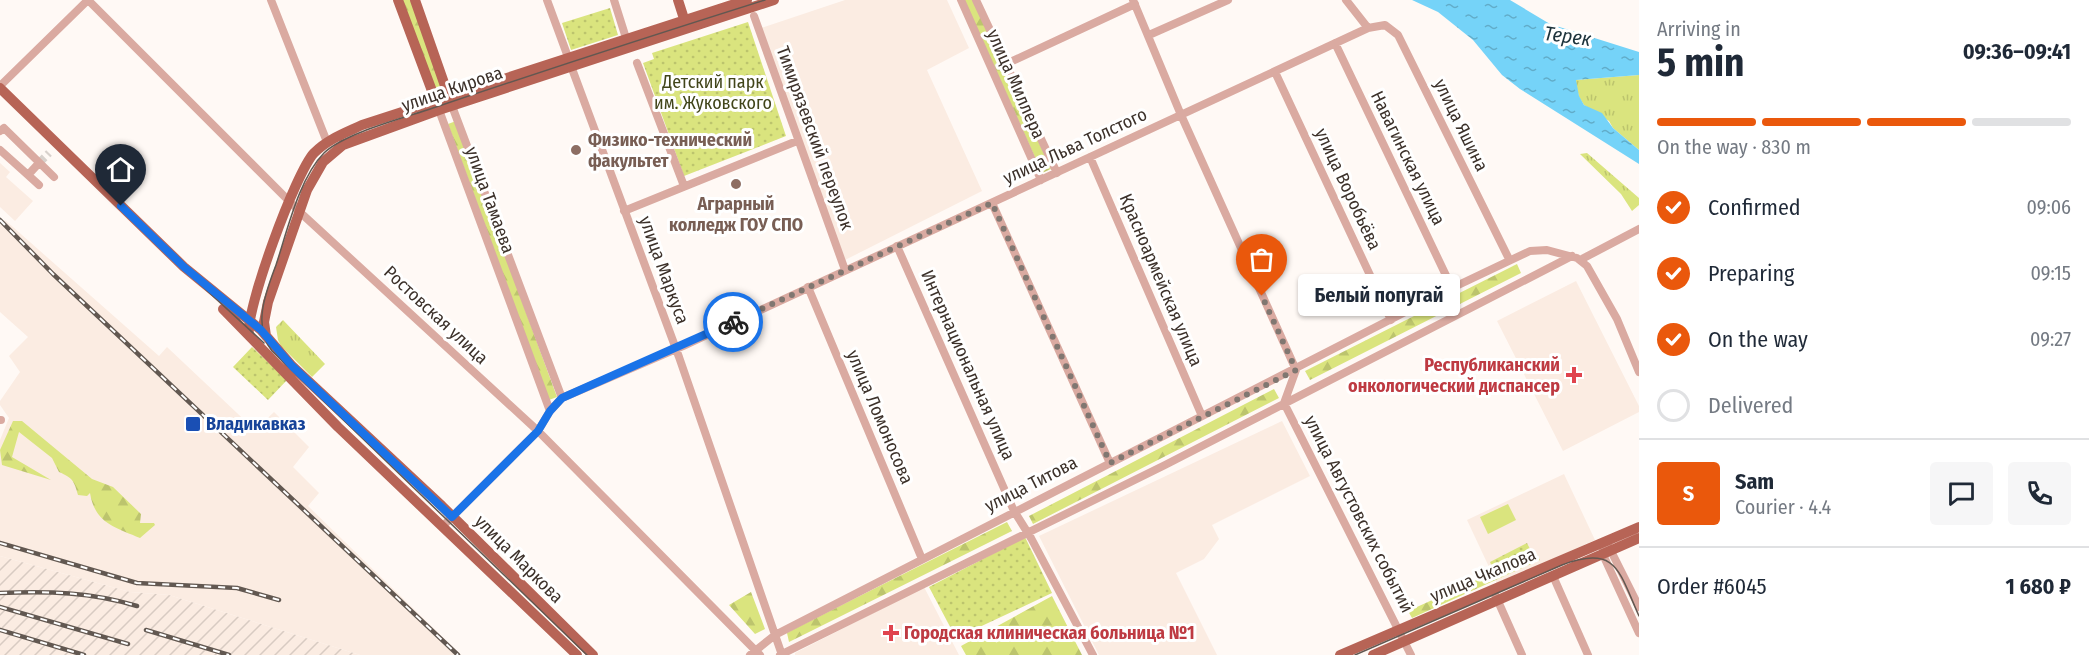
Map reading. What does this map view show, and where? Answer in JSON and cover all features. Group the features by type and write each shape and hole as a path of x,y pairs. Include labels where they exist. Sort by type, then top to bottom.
{"main road":[{"name":"улица Тамаева","path":"398,0 437,106"},
{"name":"улица Тамаева","path":"415,0 450,101"},
{"path":"678,0 685,24"},
{"name":"улица Кирова","path":"267,336 264,322 268,302 300,211 314,176 332,153 353,140 450,101 685,24 747,0"},
{"name":"улица Кирова","path":"570,61 626,38 774,0"},
{"name":"улица Маркова","path":"0,87 184,267 229,307 267,336 292,366 452,517 593,655"},
{"name":"улица Кирова","path":"249,335 248,321 254,300 290,199 304,167 327,142 362,125 437,106"},
{"name":"улица Маркова","path":"184,267 188,276 338,427 577,655"},
{"path":"229,307 245,309 254,300"},
{"name":"улица Чкалова","path":"1373,655 1553,576 1606,549 1639,527"},
{"name":"улица Чкалова","path":"1340,655 1398,628 1493,590 1639,538"}],"street":[{"path":"0,87 88,0"},
{"name":"Ростовская улица","path":"88,0 300,211 538,431 755,653"},
{"path":"271,0 327,142"},
{"name":"улица Маркуса","path":"547,0 676,349 781,655"},
{"path":"614,0 626,38"},
{"name":"улица Миллера","path":"961,0 1041,180"},
{"name":"улица Миллера","path":"976,0 1057,172"},
{"path":"1149,35 1228,0"},
{"path":"1346,0 1368,28"},
{"path":"1006,63 1134,2 1181,115 1296,370"},
{"name":"Тимирязевский переулок","path":"754,16 845,270"},
{"name":"улица Яшина","path":"1368,28 1385,25 1398,35 1509,259"},
{"name":"улица Льва Толстого","path":"443,526 538,431 550,411 562,398 676,349 1368,28"},
{"name":"Навагинская улица","path":"1335,43 1452,288"},
{"path":"637,63 684,186"},
{"name":"улица Воробьёва","path":"1275,72 1390,320"},
{"name":"улица Тамаева","path":"450,101 562,398"},
{"name":"улица Тамаева","path":"437,106 550,411"},
{"path":"0,131 4,128 54,177"},
{"path":"624,211 797,141"},
{"path":"0,150 39,185"},
{"name":"Красноармейская улица","path":"1090,158 1202,416"},
{"path":"28,175 39,163"},
{"path":"992,203 1110,463"},
{"path":"781,655 1576,258 1639,229"},
{"name":"Интернациональная улица","path":"897,246 1014,511 1093,655"},
{"name":"улица Титова","path":"755,653 775,635 1509,259 1530,251 1547,249 1576,258"},
{"path":"1576,258 1594,275 1604,293 1639,372"},
{"name":"улица Ломоносова","path":"808,287 922,559"},
{"name":"улица Августовских событий","path":"1296,370 1284,403 1411,655"},
{"path":"1606,549 1639,607"},
{"path":"1606,549 1639,633"},
{"path":"1553,576 1588,655"},
{"path":"1493,590 1522,655"}],"shaded area":[{"path":"845,0 947,0 969,48 927,70 982,191 845,260 761,28"},
{"path":"0,163 10,172 6,177 33,201 15,221 0,207"},
{"path":"5,220 159,356 167,347 255,430 274,412 309,447 293,467 319,493 308,506 461,655 360,655 169,595 130,592 0,556 0,440 9,418 0,405 0,401 20,372 9,356 28,337 0,312 0,225"},
{"name":"Республиканский онкологический диспансер","path":"1576,281 1639,406 1639,412 1563,451 1497,321"},
{"path":"1282,421 1310,476 1212,525 1219,539 1204,559 1176,573 1217,655 1099,655 1039,536"},
{"path":"1564,474 1595,540 1497,584 1467,520"},
{"path":"0,556 130,592 169,595 360,655 0,655"},
{"name":"Городская клиническая больница №1","path":"924,587 959,655 795,655 795,653"}],"green space":[{"path":"402,0 411,0 445,91 436,94"},
{"path":"964,0 974,0 1051,169 1042,173"},
{"path":"610,8 618,35 571,50 562,23"},
{"name":"Детский парк им. Жуковского","path":"748,22 786,136 684,176 643,63 654,59 652,53"},
{"path":"1639,75 1639,150 1613,128 1609,121 1584,105 1579,97 1575,80"},
{"path":"456,121 557,397 549,400 448,124"},
{"path":"1587,153 1639,198 1639,205 1632,211 1621,194 1580,154"},
{"path":"1517,264 1521,273 1310,380 1305,371"},
{"path":"283,320 325,364 312,377 281,346 276,327"},
{"path":"252,347 287,380 268,400 233,367"},
{"path":"1274,389 1279,398 1033,524 1029,516"},
{"path":"13,421 22,421 92,479 113,487 141,514 140,523 154,523 155,525 140,538 107,523 96,511 90,493 87,496 78,495 72,480 59,472 52,458 19,432 12,457 51,480 2,465 0,450"},
{"path":"1508,504 1516,520 1488,534 1480,517"},
{"path":"1007,522 1012,531 789,642 787,633 796,628"},
{"path":"1025,537 1052,593 956,638 929,587"},
{"path":"1527,543 1532,553 1494,571 1490,562"},
{"path":"1536,553 1540,560 1412,618 1408,611"},
{"path":"751,592 765,629 755,634 729,605"},
{"path":"1052,596 1082,655 966,655 961,646"}],"water":[{"name":"Терек","path":"1412,0 1510,0 1550,24 1639,52 1639,75 1576,80 1579,96 1584,105 1602,113 1613,128 1639,150 1639,164 1520,89 1502,75 1473,40 1438,12"}],"tunnel":[{"path":"39,163 49,153"}],"tram line":[{"path":"587,655 272,351 263,330 265,297 301,191 315,164 334,146 391,121 765,0"},
{"path":"189,274 264,343"},
{"path":"1355,655 1580,559 1605,560 1614,566 1639,616"}],"railway":[{"path":"0,220 53,274 458,655"},
{"path":"0,543 137,583 237,588 279,600"},
{"path":"0,593 69,594 103,598 137,606"},
{"path":"0,607 128,644"},
{"path":"0,630 84,655"},
{"path":"146,630 229,655"}],"way so far":[{"path":"733,322 992,203 1110,463 1296,370 1262,296"}],"place":[{"name":"Физико-технический факультет","path":"576,150"},
{"name":"Аграрный колледж ГОУ СПО","path":"736,184"},
{"name":"Белый попугай","path":"1262,296"},
{"name":"Республиканский онкологический диспансер","path":"1574,375"},
{"name":"Владикавказ","path":"193,424"},
{"name":"Городская клиническая больница №1","path":"891,633"}],"route":[{"path":"121,206 229,307 261,330 292,366 452,517 538,431 550,411 562,398 733,322"}]}
